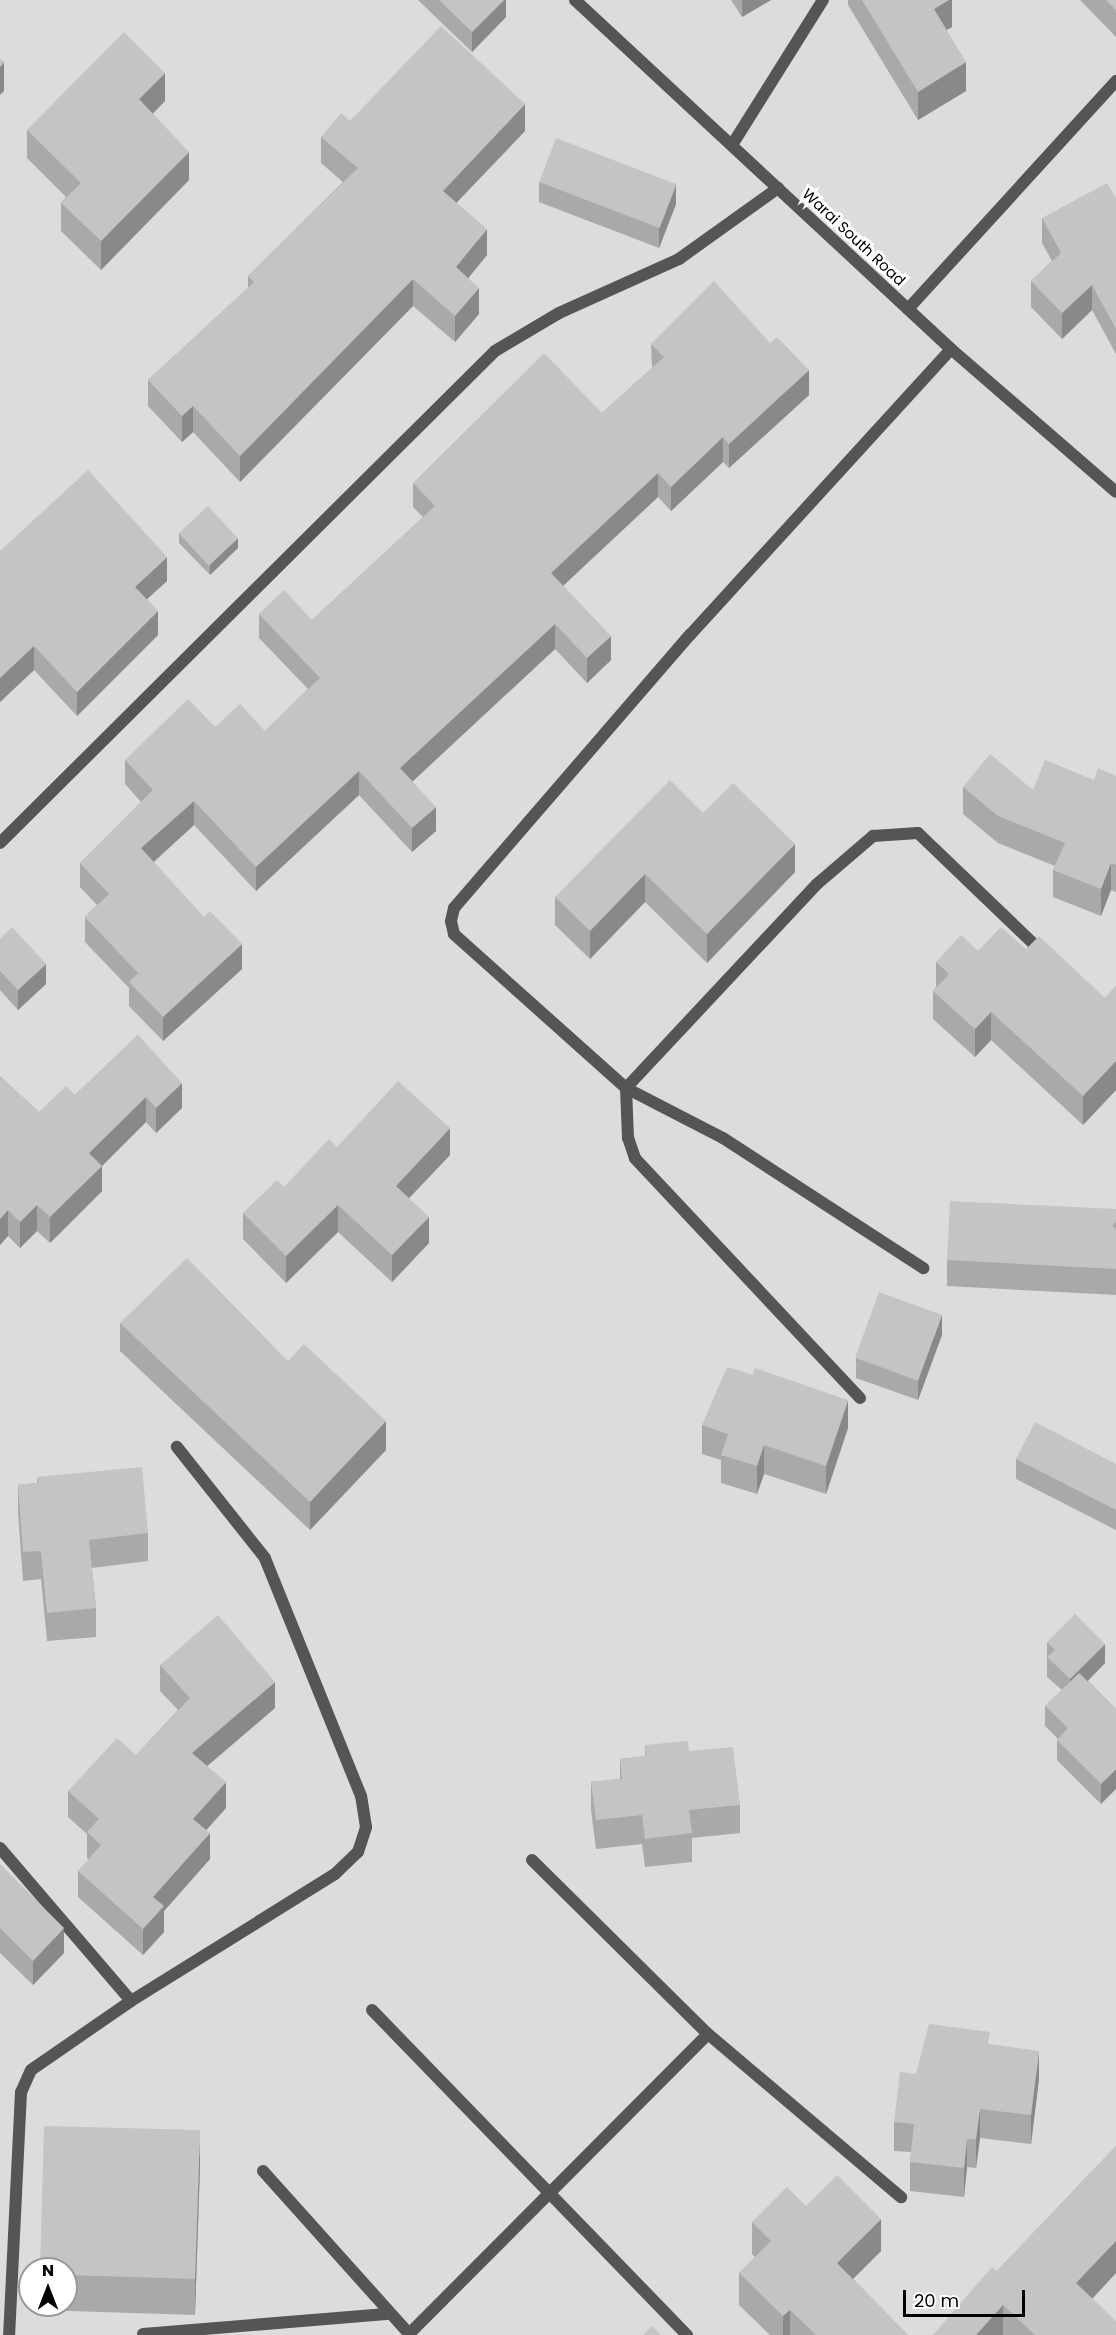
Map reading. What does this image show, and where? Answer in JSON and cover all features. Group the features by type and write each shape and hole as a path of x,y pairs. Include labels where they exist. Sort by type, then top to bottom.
{"street":[{"name":"Warai South Road","path":"575,0 951,349 1116,492"},
{"path":"732,145 823,0"},
{"path":"908,309 1116,81"},
{"path":"0,843 495,351 559,313 679,259 778,188"},
{"path":"923,1268 723,1138 626,1088 454,934 454,909 690,635 951,349"},
{"path":"860,1398 635,1158 628,1138 626,1088 818,884 873,836 918,833 1058,967"},
{"path":"9,2335 21,2092 31,2070 131,2001 335,1874 357,1852 366,1827 361,1796 265,1558 177,1447"},
{"path":"0,1848 131,2001"},
{"path":"532,1860 708,2034 901,2197"},
{"path":"372,2010 687,2335"},
{"path":"263,2171 386,2314 409,2334 708,2034"},
{"path":"143,2334 386,2314"}],"shaded area":[{"path":"0,0 1116,0 1116,2335 0,2335"}],"building":[{"path":"439,0 504,0 472,32"},
{"path":"862,0 949,0 934,9 966,62 918,92"},
{"path":"1106,0 1116,0 1116,10"},
{"path":"441,26 525,104 443,191 487,229 456,267 479,288 455,316 413,279 240,456 193,406 182,416 148,380 254,282 248,276 358,168 321,137 341,113 350,121"},
{"path":"124,32 165,73 139,99 189,152 101,241 61,203 81,183 27,130"},
{"path":"556,138 676,184 660,228 539,182"},
{"path":"1107,183 1116,198 1116,329 1092,285 1062,313 1031,281 1061,253 1042,218"},
{"path":"714,281 770,343 777,337 809,370 729,444 723,437 671,487 658,473 551,573 611,636 587,658 555,624 400,768 436,807 412,828 359,771 256,867 194,801 141,848 204,917 210,911 242,944 163,1017 129,982 138,973 85,917 109,894 80,863 153,790 125,760 188,699 215,727 240,704 265,731 320,678 259,614 284,590 312,620 435,506 413,483 544,353 602,413 664,357 651,344"},
{"path":"88,470 167,557 135,587 158,611 77,692 34,646 0,678 0,551"},
{"path":"208,506 238,538 209,565 179,533"},
{"path":"990,754 1033,790 1045,760 1094,780 1098,768 1116,776 1116,865 1111,863 1101,889 1053,870 1065,843 998,816 963,787"},
{"path":"670,780 703,813 733,783 795,844 707,934 645,874 590,931 555,897"},
{"path":"12,927 46,964 18,990 0,971 0,939"},
{"path":"1001,927 1026,949 1039,936 1105,998 1116,986 1116,1061 1083,1096 991,1012 975,1029 933,991 949,974 936,962 961,935 978,951"},
{"path":"138,1035 182,1083 156,1108 146,1097 89,1153 102,1166 50,1217 37,1205 20,1222 8,1210 0,1219 0,1076 39,1112 66,1086 75,1095"},
{"path":"398,1081 450,1128 396,1186 429,1217 392,1255 338,1205 286,1256 243,1213 277,1180 284,1187 329,1139 337,1147"},
{"path":"950,1201 1116,1209 1116,1222 1112,1226 1116,1229 1116,1269 947,1260"},
{"path":"187,1258 288,1361 304,1344 386,1421 310,1502 120,1323"},
{"path":"879,1292 942,1315 918,1381 855,1358"},
{"path":"727,1367 753,1375 755,1368 848,1400 826,1466 764,1445 757,1466 721,1455 728,1434 702,1425"},
{"path":"1035,1422 1116,1464 1116,1510 1016,1459"},
{"path":"142,1467 148,1533 89,1540 96,1608 47,1613 41,1551 23,1552 18,1485 38,1483 37,1477"},
{"path":"1075,1614 1105,1644 1070,1679 1047,1657 1055,1650 1047,1642"},
{"path":"218,1615 275,1682 192,1753 226,1782 193,1819 210,1833 153,1897 164,1906 143,1929 78,1871 101,1845 87,1832 99,1819 68,1791 117,1738 136,1755 190,1698 160,1665"},
{"path":"1079,1673 1116,1709 1116,1769 1101,1784 1057,1740 1068,1728 1045,1706"},
{"path":"688,1741 689,1751 733,1747 740,1805 689,1810 692,1833 645,1839 642,1815 596,1820 591,1782 622,1779 620,1759 646,1756 645,1745"},
{"path":"0,1864 64,1928 33,1961 0,1928"},
{"path":"929,2024 990,2032 988,2044 1039,2051 1031,2115 980,2109 976,2139 967,2139 964,2168 910,2162 914,2124 894,2122 900,2072 916,2074"},
{"path":"44,2126 200,2130 195,2279 78,2275 78,2257 40,2257"},
{"path":"1116,2146 1116,2241 1076,2283 1116,2321 1116,2335 1035,2335 1003,2305 976,2335 933,2335 992,2267 997,2271"},
{"path":"837,2175 881,2219 837,2263 908,2335 816,2335 790,2310 783,2316 739,2273 771,2241 752,2222 787,2187 806,2206"},
{"path":"652,2326 661,2335 643,2335"}]}
